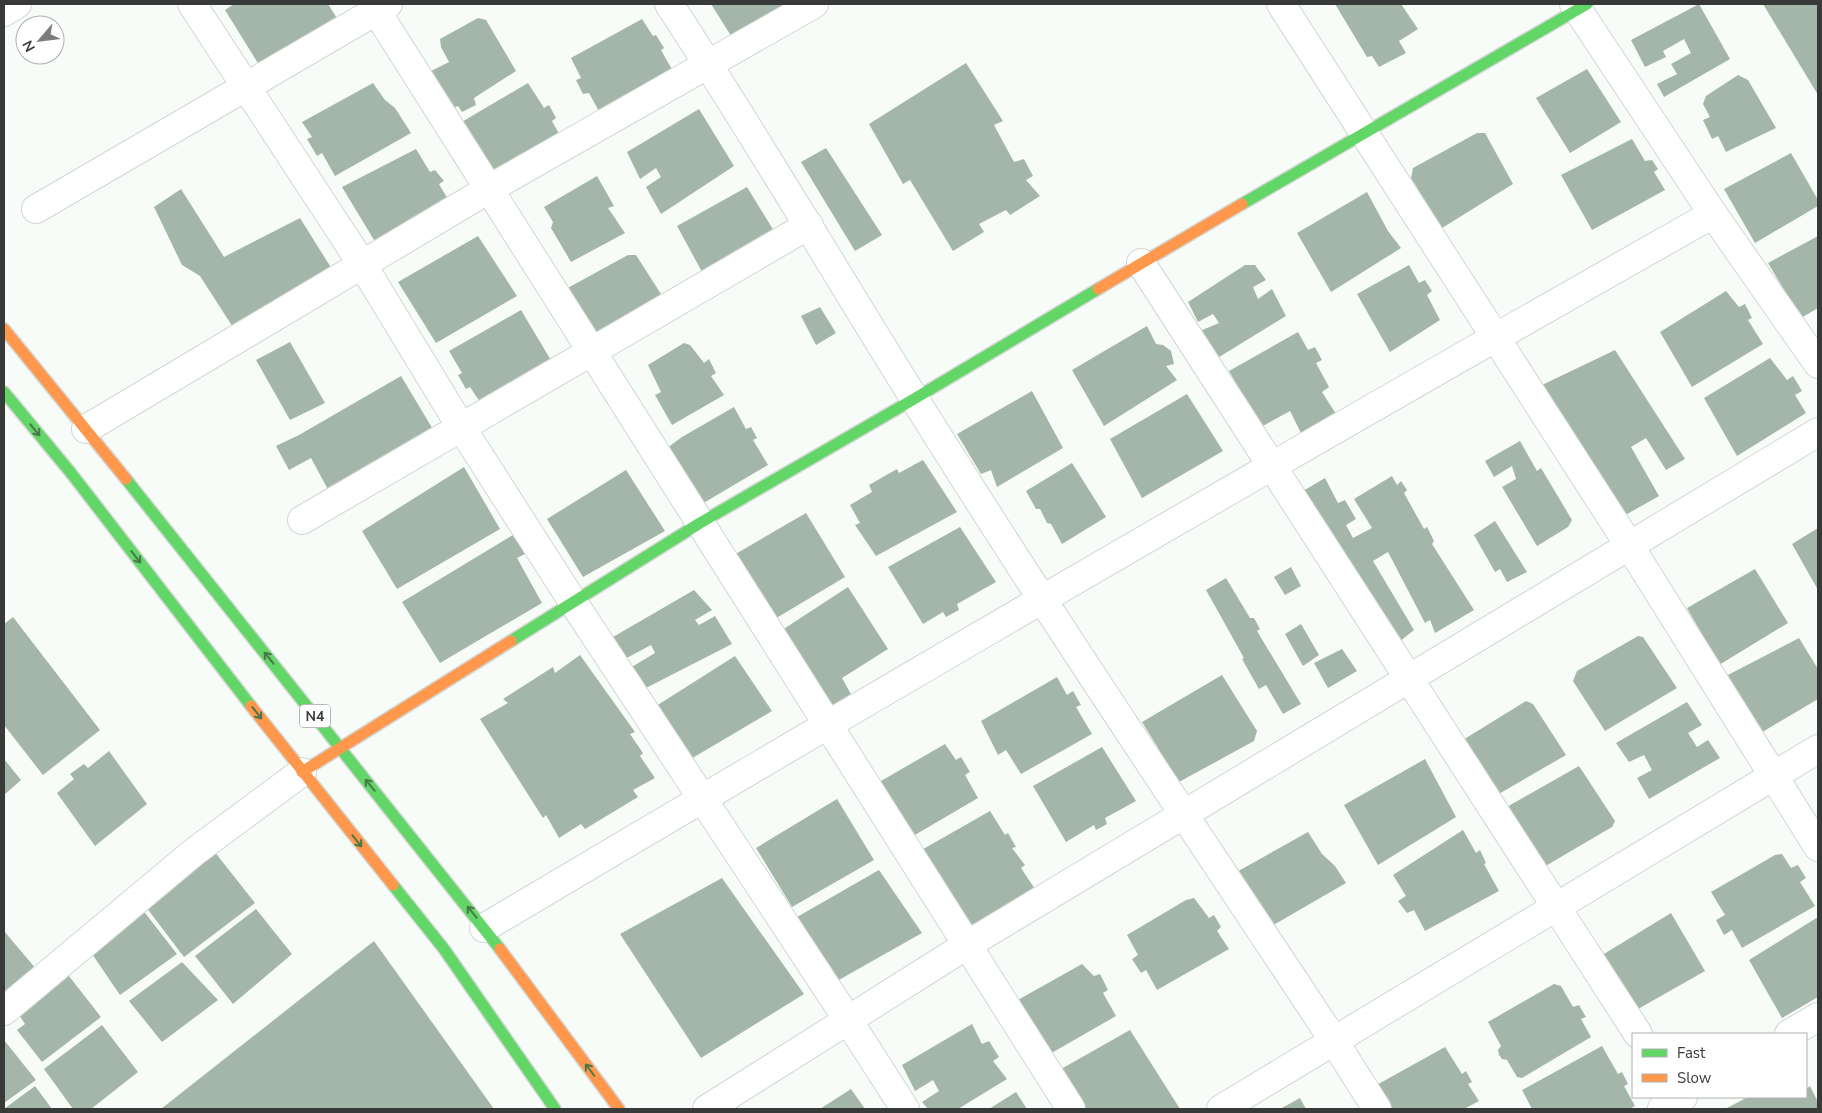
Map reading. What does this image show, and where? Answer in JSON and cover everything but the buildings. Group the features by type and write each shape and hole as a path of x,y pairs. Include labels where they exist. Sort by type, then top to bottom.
{"main road":[{"path":"302,772 700,523 1580,6"},
{"name":"N4","path":"4,329 484,928 619,1109"},
{"path":"4,392 71,473 302,772 444,949 555,1109"}],"street":[{"path":"4,12 17,4"},
{"path":"192,4 245,88 362,264 461,427 573,602 905,1109"},
{"path":"669,4 809,225 914,399 1042,599 1377,1109"},
{"path":"86,429 489,189 814,4"},
{"path":"1281,4 1496,337 1818,846"},
{"path":"36,209 245,88 379,6 489,189 1071,1109"},
{"path":"1580,6 1714,214 1818,364"},
{"path":"484,928 827,724 1042,599 1496,337 1714,214"},
{"path":"302,520 809,225"},
{"path":"1141,263 1408,680 1637,1033"},
{"path":"707,1109 967,945 1818,432"},
{"path":"1220,1109 1818,749"},
{"path":"4,1011 194,852 302,772"},
{"path":"1792,1033 1818,1017"}],"traffic: fast":[{"path":"1242,204 1587,4"},
{"path":"511,641 700,523 914,399 1098,289"},
{"path":"4,392 71,473 251,706"},
{"path":"126,479 500,949"},
{"path":"393,885 444,949 555,1109"}],"traffic: slow":[{"path":"1098,289 1242,204"},
{"path":"4,329 126,479"},
{"path":"302,772 511,641"},
{"path":"251,706 393,885"},
{"path":"500,949 619,1109"}]}
